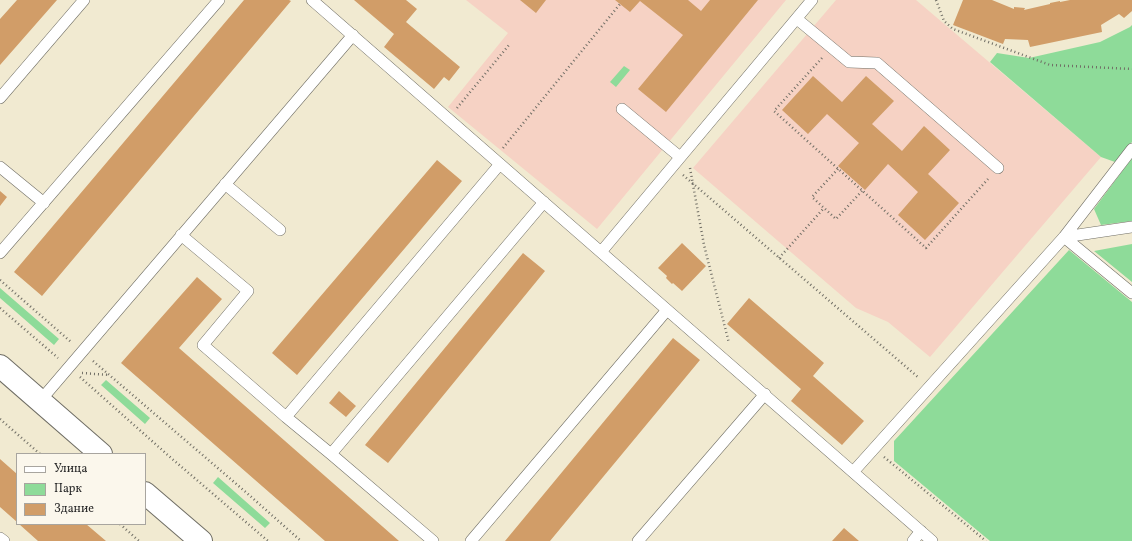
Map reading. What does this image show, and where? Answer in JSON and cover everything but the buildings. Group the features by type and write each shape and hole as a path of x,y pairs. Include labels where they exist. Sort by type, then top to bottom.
{"main road":[{"path":"0,366 100,453"},
{"path":"146,494 200,541"}],"lane":[{"path":"0,98 84,0"},
{"path":"0,253 219,0"},
{"path":"312,0 932,541"},
{"path":"601,252 812,0"},
{"path":"797,18 850,62 877,63 998,168"},
{"path":"40,401 71,370 82,352 352,35"},
{"path":"622,109 684,153"},
{"path":"853,472 1064,237 1132,149"},
{"path":"286,417 497,161"},
{"path":"0,167 44,203"},
{"path":"225,184 280,230"},
{"path":"331,454 544,202"},
{"path":"1064,237 1132,227"},
{"path":"181,235 248,291 203,345 433,541"},
{"path":"1064,237 1132,293"},
{"path":"471,541 667,310"},
{"path":"638,541 765,394"},
{"path":"913,541 921,531"},
{"path":"0,538 4,541"}],"path":[{"path":"936,0 944,21 953,29 1050,65 1132,69"},
{"path":"497,161 620,4"},
{"path":"448,119 509,45"},
{"path":"832,47 774,111 926,248 998,168"},
{"path":"684,153 694,185 704,245 735,369"},
{"path":"672,167 930,387"},
{"path":"838,169 812,197 836,219 862,190"},
{"path":"779,258 824,208"},
{"path":"0,280 301,541"},
{"path":"0,308 268,541"},
{"path":"71,370 110,376"},
{"path":"0,418 39,453"},
{"path":"874,449 986,541"},
{"path":"121,525 139,541"}],"shaded area":[{"path":"466,0 786,0 597,229 448,107 508,33"},
{"path":"836,0 916,0 1101,157 930,357 888,322 856,308 693,168"}],"green space":[{"path":"1132,25 1132,142 1115,162 1101,157 990,62 997,53 1029,58 1100,42"},
{"path":"624,66 630,70 616,87 610,82"},
{"path":"1132,158 1132,221 1101,225 1094,209"},
{"path":"1132,244 1132,282 1094,251"},
{"path":"1069,250 1132,302 1132,541 990,541 894,461 894,441"},
{"path":"0,288 59,339 54,345 0,298"},
{"path":"106,380 150,418 145,424 101,385"},
{"path":"218,477 270,523 265,528 213,483"}]}
